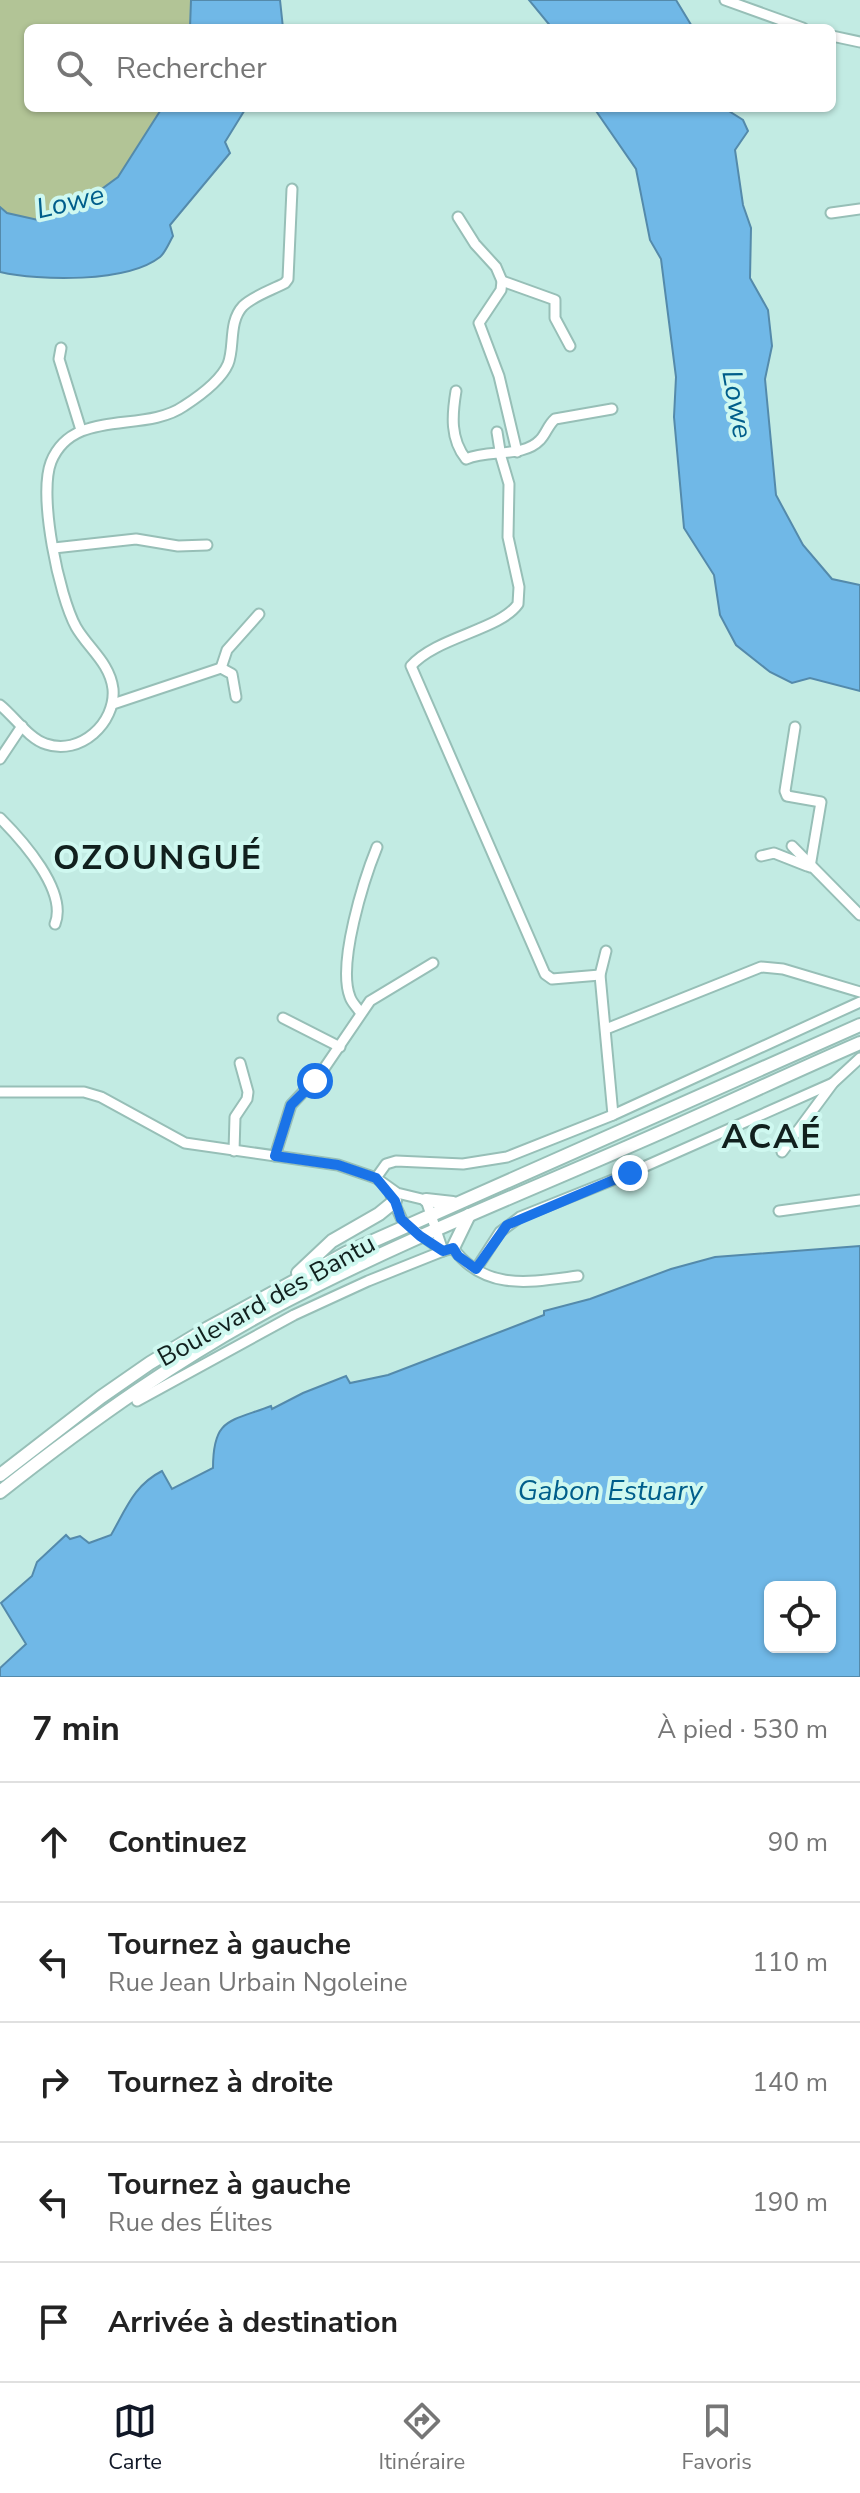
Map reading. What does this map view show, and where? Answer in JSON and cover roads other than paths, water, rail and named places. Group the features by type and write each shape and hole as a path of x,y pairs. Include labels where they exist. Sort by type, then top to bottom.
{"highway":[{"name":"Boulevard des Bantu","path":"0,1475 150,1363 286,1284 431,1214 860,1025"},
{"name":"Boulevard des Bantu","path":"0,1492 86,1426 192,1355 287,1301 435,1229 858,1051"},
{"path":"426,1200 460,1203"},
{"path":"286,1284 332,1241 395,1201"},
{"path":"448,1249 470,1214"}],"street":[{"path":"725,0 792,24"},
{"path":"836,37 860,42"},
{"path":"0,705 48,745 78,745 104,722 113,704 113,688 104,663 72,619 47,519 47,476 51,460 68,438 81,430 172,413 196,397 226,368 238,312 244,304 288,279 292,189"},
{"path":"831,213 859,209"},
{"path":"458,217 475,244 496,267 502,281 501,290 479,323 499,376 517,452"},
{"path":"502,281 555,300 555,318 570,346"},
{"path":"61,348 59,359 81,430"},
{"path":"456,391 454,438 465,458 500,451 517,452 541,440 555,419 612,409"},
{"path":"497,432 509,484 508,537 519,587 518,604 507,615 425,653 411,666 545,974 552,979 600,975"},
{"path":"54,548 136,539 178,546 207,545"},
{"path":"221,668 227,650 259,614"},
{"path":"113,704 221,668 232,674 236,697"},
{"path":"0,759 22,726"},
{"path":"795,727 785,791 787,796 821,802 810,867"},
{"path":"0,818 23,842 42,869 58,911 55,924"},
{"path":"792,846 860,915"},
{"path":"360,1012 347,987 351,937 364,879 377,847"},
{"path":"761,856 774,853 810,867"},
{"path":"606,951 600,975 613,1115"},
{"path":"275,1156 291,1105 315,1081 360,1012 370,1001 433,963"},
{"path":"606,1029 761,967 783,969 860,992"},
{"path":"379,1181 386,1164 396,1161 463,1164 507,1157 613,1115 860,1002"},
{"path":"283,1018 340,1047"},
{"path":"782,1152 858,1051"},
{"path":"234,1151 235,1117 248,1092 240,1063"},
{"path":"476,1269 500,1232 520,1217 630,1173 833,1083"},
{"path":"0,1092 84,1092 101,1097 175,1139 234,1151 338,1165 379,1181 397,1193 426,1200 435,1229 448,1249"},
{"path":"379,1181 395,1201 398,1214 407,1225 420,1236 448,1249 489,1276 514,1283 578,1276"},
{"path":"779,1211 860,1200"},
{"path":"137,1401 294,1315 448,1249"}],"water":[{"path":"191,0 280,0 283,24 190,24"},
{"path":"529,0 676,0 691,24 549,24"},
{"path":"159,112 244,112 225,142 230,153 170,225 173,236 162,255 127,272 105,276 59,278 0,272 0,207 7,213 38,220 73,210 118,177"},
{"name":"Lowe","path":"597,112 730,112 743,120 748,131 735,150 743,205 751,228 750,278 768,310 772,346 765,379 776,495 803,545 832,579 860,585 860,691 810,678 792,683 770,672 736,645 720,615 714,575 684,528 674,417 676,377 661,259 650,240 636,169"},
{"name":"Gabon Estuary","path":"860,1246 860,1677 0,1677 0,1668 26,1644 1,1603 32,1576 37,1562 66,1535 70,1539 80,1536 89,1543 111,1535 144,1483 162,1471 172,1489 213,1468 216,1439 226,1424 234,1419 271,1406 272,1409 346,1376 350,1383 388,1375 544,1315 544,1311 590,1299 671,1269 715,1257"}],"district":[{"name":"OZOUNGUÉ","path":"158,857"},
{"name":"ACAÉ","path":"772,1136"}]}
